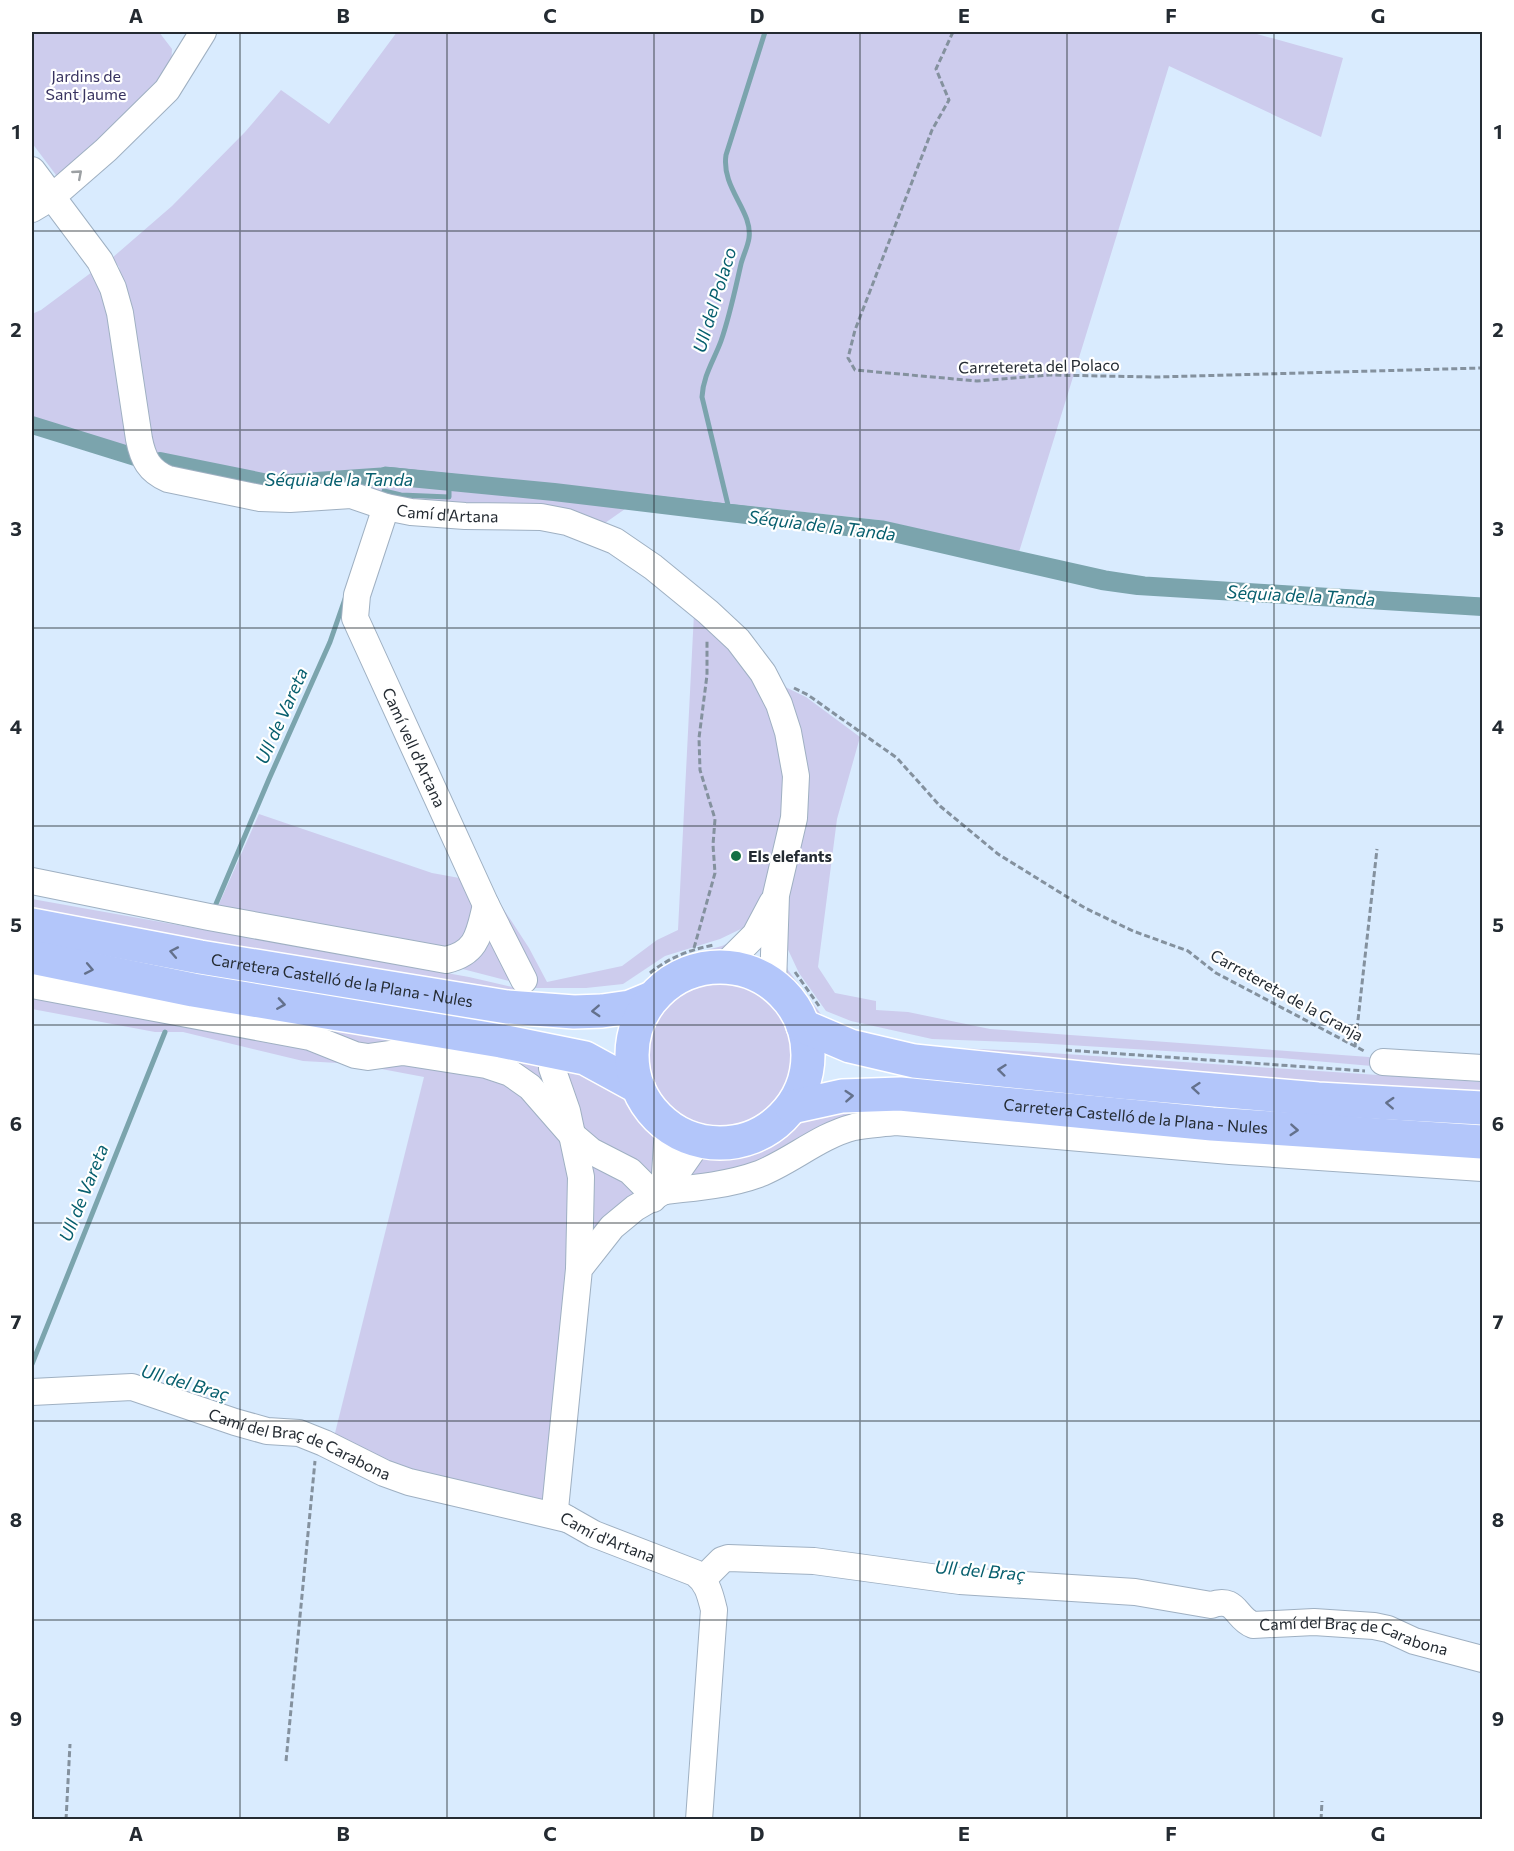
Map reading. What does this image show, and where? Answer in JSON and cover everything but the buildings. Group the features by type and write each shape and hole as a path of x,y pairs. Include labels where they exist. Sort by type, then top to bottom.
{"main road":[{"name":"Carretera Castelló de la Plana - Nules","path":"32,925 200,957 507,1007 574,1012 602,1011 630,1007 652,998"},
{"name":"Carretera Castelló de la Plana - Nules","path":"32,957 193,990 489,1039 585,1058 638,1088"},
{"path":"724,966 749,972 773,984 791,1003 803,1026 808,1054 804,1082 792,1107 767,1131 734,1143 699,1141 668,1127 650,1109 638,1088 632,1057 636,1026 652,998 684,974 724,966"},
{"name":"Carretera Castelló de la Plana - Nules","path":"803,1026 850,1046 914,1061 1318,1099 1482,1108"},
{"name":"Carretera Castelló de la Plana - Nules","path":"792,1107 842,1096 900,1094 1212,1124 1482,1142"}],"street":[{"path":"32,170 42,203 106,150 167,90 194,36"},
{"name":"Camí d'Artana","path":"42,203 100,261 113,288 120,313 142,454 149,468 157,474 260,498 290,499 351,495 386,507 411,512 465,516 542,517 567,522 615,541 653,567 738,640 763,673 779,704 788,732 795,776 794,818 776,895 773,984"},
{"name":"Camí vell d'Artana","path":"386,507 357,595 356,618 486,905 524,980"},
{"path":"32,881 209,917 446,960 466,953 473,946 486,905"},
{"name":"Camí d'Artana","path":"724,966 755,935 776,895"},
{"path":"32,985 310,1037 355,1055 368,1057 403,1052 486,1065 510,1073 530,1087 571,1134 591,1151 630,1171 658,1195"},
{"path":"1383,1062 1482,1068"},
{"path":"552,1068 567,1111 581,1177 579,1269"},
{"path":"579,1269 612,1227 635,1208 658,1195 756,1175 777,1167 801,1151 836,1134 855,1127 896,1122 1218,1150 1482,1168"},
{"path":"658,1195 668,1127"},
{"path":"658,1195 699,1141"},
{"name":"Camí d'Artana","path":"579,1269 555,1509 557,1513 594,1534 695,1573 703,1579"},
{"name":"Camí del Braç de Carabona","path":"32,1392 132,1387 267,1431 299,1433 384,1473 409,1482 567,1519"},
{"name":"Camí del Braç de Carabona","path":"703,1579 722,1560 728,1558 772,1558 814,1561 960,1581 1135,1592 1211,1605 1221,1602 1229,1604 1247,1622 1254,1625 1314,1622 1374,1626 1388,1629 1414,1641 1482,1659"},
{"path":"699,1820 714,1610 709,1588 703,1579"}],"path":[{"name":"Carretereta del Polaco","path":"953,32 936,69 949,100 932,130 855,330 848,358 855,370 977,381 1049,375 1156,377 1482,368"},
{"path":"694,948 715,873 712,845 715,819 700,770 699,738 707,675 708,612"},
{"name":"Carretereta de la Granja","path":"763,673 808,695 897,758 940,806 998,854 1085,908 1133,931 1188,951 1216,973 1383,1062"},
{"path":"1355,1047 1377,849"},
{"path":"286,1761 317,1440"},
{"path":"66,1820 70,1744"},
{"path":"1321,1820 1322,1801"}],"green space":[{"name":"Jardins de Sant Jaume","path":"32,32 159,32 172,49 171,68 163,87 59,179 32,143"},
{"path":"397,32 1250,32 1343,58 1321,137 1169,66 1019,552 879,520 382,467 372,471 283,478 259,477 152,455 119,267 112,258 172,206 245,132 281,90 329,124"},
{"path":"92,272 106,291 135,450 32,419 32,314 41,310"},
{"path":"384,482 469,488 625,509 605,523 559,510 435,506 350,484"},
{"path":"694,613 725,641 752,672 762,690 777,733 784,780 783,826 777,855 752,928 743,928 720,939 665,956 623,984 586,988 536,988 451,966 215,913 259,814 432,873 465,879 482,876 529,948 547,982 622,966 657,940 678,930"},
{"path":"783,686 806,697 860,737 837,819 818,967 835,993 876,1001 876,1010 908,1012 990,1029 1369,1057 1383,1067 1281,1058 932,1039 851,1021 826,1011 799,973 783,939"},
{"path":"32,899 469,977 542,994 599,995 630,990 673,962 739,938 722,954 688,961 661,976 643,990 589,1004 32,915"},
{"path":"782,949 788,970 823,1017 851,1029 915,1044 1482,1082 1482,1100 1211,1081 948,1056 863,1040 818,1022 797,992 784,979 781,969"},
{"path":"32,968 562,1063 631,1097 643,1116 659,1134 662,1167 584,1252 578,1176 552,1505 455,1488 333,1441 424,1077 355,1064 303,1061 183,1032 155,1032 32,1009"},
{"path":"720,979 749,985 762,992 773,1002 783,1013 790,1026 796,1055 790,1084 783,1097 773,1108 762,1118 749,1125 720,1131 691,1125 678,1118 667,1108 657,1097 650,1084 644,1055 650,1026 657,1013 667,1002 678,992 691,985"},
{"path":"855,1104 896,1120 776,1163 675,1186 696,1152 733,1153 769,1140 800,1117"}],"waterway":[{"name":"Ull del Polaco","path":"728,513 702,397 707,375 727,322 748,244 749,228 728,178 726,155 765,32"},
{"name":"Séquia de la Tanda","path":"32,425 135,457"},
{"name":"Séquia de la Tanda","path":"160,461 273,484 389,476 554,492 889,532 1102,581 1138,586 1482,607"},
{"path":"381,477 382,470 385,469 883,523 1106,573 1145,579 1482,600"},
{"name":"Ull de Vareta","path":"384,491 401,495 449,497 449,482"},
{"name":"Ull de Vareta","path":"213,911 330,642 346,596"},
{"name":"Ull de Vareta","path":"32,1364 165,1032"}],"place":[{"name":"Els elefants","path":"736,856"}],"water label":[{"name":"Ull del Braç","path":"185,1383"},
{"name":"Ull del Braç","path":"980,1571"}]}
